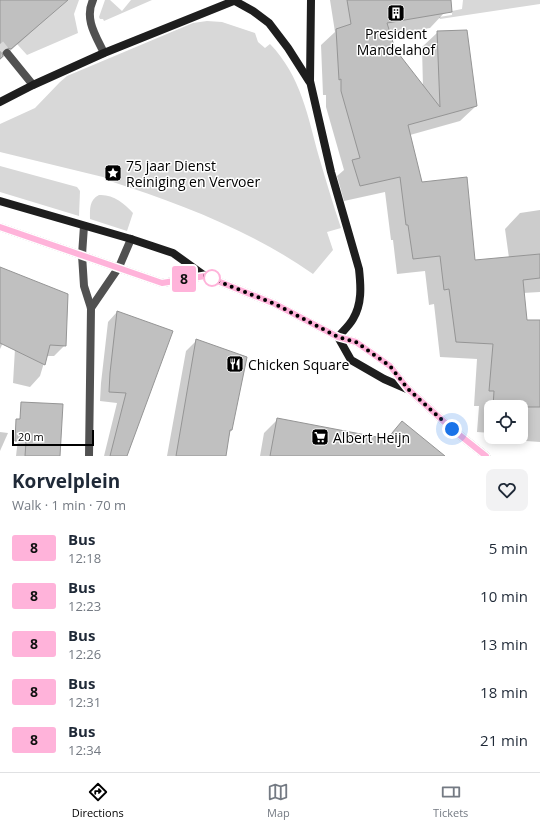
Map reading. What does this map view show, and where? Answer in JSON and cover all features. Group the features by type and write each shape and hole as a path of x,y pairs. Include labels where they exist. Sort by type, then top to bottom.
{"street":[{"path":"93,0 89,8 90,24 104,53"},
{"path":"0,102 104,53 235,0 269,23 310,81"},
{"path":"311,0 310,81 331,172 359,269 361,298 353,319 338,337"},
{"path":"7,53 33,86"},
{"path":"0,200 173,253 205,276 275,304 338,337 356,342 390,366 408,389 452,429 486,456"},
{"path":"84,226 82,255 84,286 91,308 89,456"},
{"path":"0,227 162,283 205,276"},
{"path":"91,308 119,267 131,239"},
{"path":"338,337 351,360 384,379 408,389"}],"shaded area":[{"path":"68,0 79,0 74,14 78,33 27,55 17,44"},
{"path":"105,0 110,0 122,11 131,0 152,0 104,21 99,17"},
{"path":"463,0 540,0 540,4 440,19 439,17 452,15 452,11 462,9"},
{"path":"207,21 222,22 255,33 258,42 265,48 270,44 281,56 296,83 307,112 341,228 327,232 333,250 313,274 266,245 189,209 110,181 107,178 0,152 0,124 35,108 67,76 193,23"},
{"path":"0,166 77,187 80,191 79,216 0,192"},
{"path":"99,195 109,196 118,200 133,213 127,231 90,219 90,208 93,199"}],"building":[{"path":"0,0 68,0 11,49 3,49 3,56 0,59"},
{"path":"347,0 451,0 452,12 387,23 395,49 440,107 437,31 467,30 477,106 408,125 422,182 467,177 475,260 540,254 540,278 523,280 527,320 540,320 540,407 528,407 528,400 493,400 494,391 489,391 493,344 456,342 449,289 444,290 440,256 413,259 408,225 406,225 400,177 360,186 352,160 360,158 341,91 341,79 339,80 336,29 351,24"},
{"path":"0,267 68,294 66,346 50,345 45,365 0,343"},
{"path":"117,311 173,331 127,456 110,456 126,393 109,392"},
{"path":"196,339 247,357 232,430 230,430 226,456 176,456"},
{"path":"21,402 63,404 60,456 25,456 26,442 15,441 16,419 20,419"},
{"path":"277,418 387,439 402,421 445,456 270,456"}],"tunnel":[{"path":"0,44 7,53"}],"bus line":[{"name":"8","path":"0,227 162,283 205,276 275,304 338,337 356,342 390,366 408,389 452,429 486,456"}],"place":[{"name":"President Mandelahof","path":"396,13"},
{"name":"75 jaar Dienst Reiniging en Vervoer","path":"113,173"},
{"name":"Chicken Square","path":"235,364"},
{"name":"Albert Heijn","path":"320,437"}],"route":[{"path":"212,278 205,276 275,304 338,337 356,342 390,366 408,389 452,429"}]}
